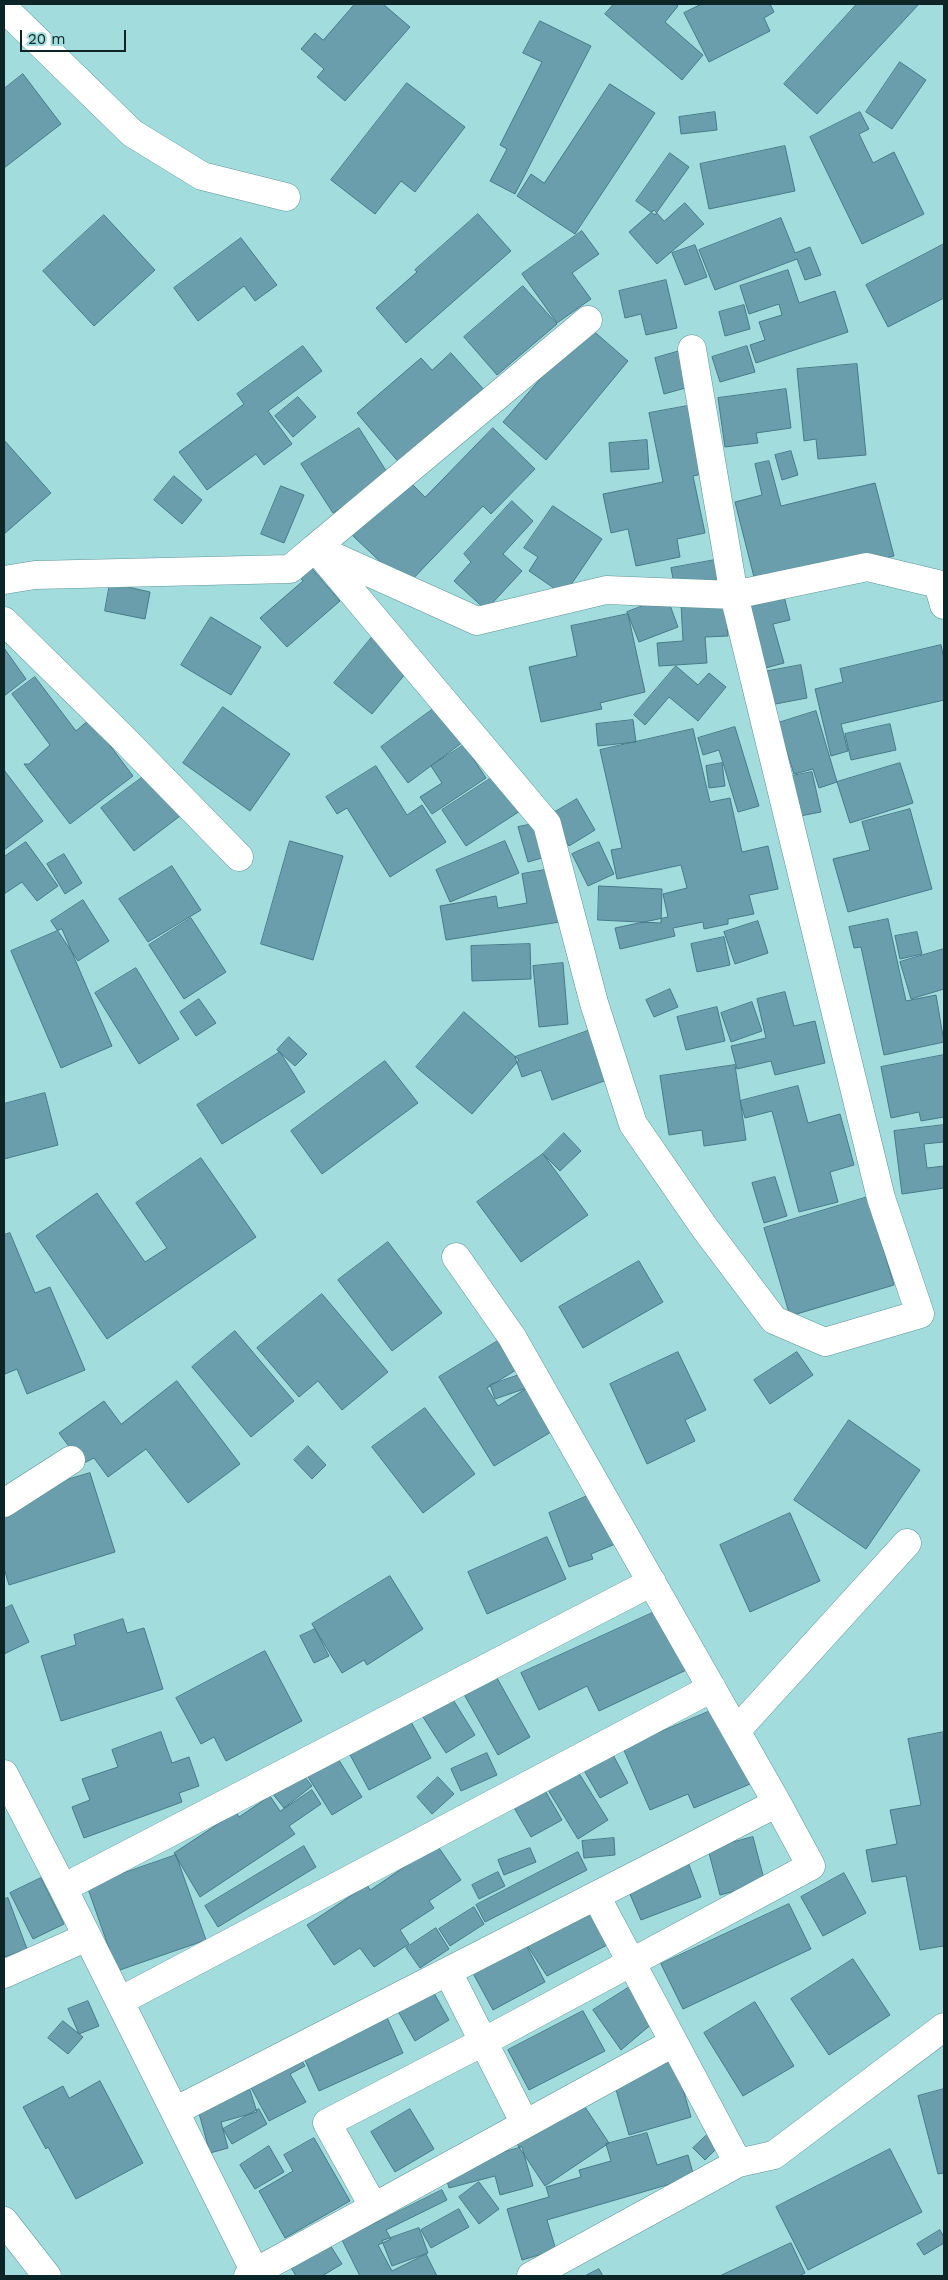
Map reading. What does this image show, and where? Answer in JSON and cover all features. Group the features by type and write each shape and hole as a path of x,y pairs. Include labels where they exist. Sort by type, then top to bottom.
{"street":[{"path":"4,8 132,133 202,176 286,197"},
{"path":"4,580 35,575 290,569 588,320"},
{"path":"315,548 547,824 594,1003 633,1124 704,1227 774,1320 825,1342 920,1314 881,1198 734,596 692,349"},
{"path":"315,548 477,620 606,590 734,596 867,568 938,584 944,605"},
{"path":"4,621 240,857"},
{"path":"373,2206 327,2123 483,2042 811,1866 512,1337 456,1257"},
{"path":"4,1503 71,1460"},
{"path":"736,1731 907,1543"},
{"path":"64,1888 652,1582"},
{"path":"120,2002 712,1688"},
{"path":"4,1774 64,1888 176,2111 254,2275 373,2206 673,2043"},
{"path":"176,2111 777,1804"},
{"path":"596,1896 738,2163"},
{"path":"4,1974 87,1936"},
{"path":"448,1972 525,2124"},
{"path":"531,2276 738,2163 774,2156 944,2027"},
{"path":"4,2221 47,2276"}],"building":[{"path":"355,4 383,4 410,27 345,101 317,77 324,69 301,49 315,33 323,40"},
{"path":"614,4 675,4 678,6 665,22 703,55 682,80 605,14"},
{"path":"702,4 770,4 774,12 764,18 770,31 709,62 684,13"},
{"path":"857,4 919,4 817,114 784,84"},
{"path":"540,21 591,46 515,194 490,181 507,149 500,145 542,62 523,53"},
{"path":"900,62 926,80 892,129 866,112"},
{"path":"23,74 61,124 4,168 4,89"},
{"path":"407,83 465,127 415,192 401,181 375,214 331,180"},
{"path":"610,84 655,113 575,234 517,196 531,174 544,183"},
{"path":"715,112 717,130 681,134 679,117"},
{"path":"860,112 869,129 859,134 873,163 894,152 924,214 862,244 810,137"},
{"path":"785,146 795,191 709,209 700,164"},
{"path":"670,153 689,167 655,215 636,201"},
{"path":"685,203 704,224 657,264 629,232 654,210 664,221"},
{"path":"478,214 511,251 406,343 376,308 417,272 415,270"},
{"path":"104,215 155,270 94,326 43,271"},
{"path":"781,218 795,253 810,247 821,275 805,280 797,259 715,290 699,250"},
{"path":"582,231 599,254 572,273 591,299 557,323 522,274"},
{"path":"241,238 277,285 255,301 244,286 198,321 174,288"},
{"path":"944,244 944,298 888,327 866,285"},
{"path":"695,245 707,277 685,285 672,253"},
{"path":"788,270 799,303 835,291 848,332 756,363 750,345 765,340 759,322 782,315 779,304 749,314 740,286"},
{"path":"666,280 677,328 646,335 641,314 625,318 619,291"},
{"path":"523,286 557,324 497,375 464,337"},
{"path":"744,305 750,329 725,336 719,312"},
{"path":"582,321 628,361 546,460 503,422 567,348"},
{"path":"303,346 322,371 268,411 292,444 264,465 256,454 207,490 179,452 244,404 237,394"},
{"path":"747,346 755,372 720,382 712,357"},
{"path":"680,351 689,387 664,394 655,358"},
{"path":"451,353 486,392 401,465 357,413 421,358 432,370"},
{"path":"857,364 866,455 818,459 816,439 804,441 797,369"},
{"path":"786,389 791,428 756,433 758,443 725,447 718,398"},
{"path":"298,397 316,417 293,437 275,416"},
{"path":"693,405 707,473 693,476 705,533 677,539 680,557 636,566 628,529 611,533 603,494 663,482 649,413"},
{"path":"359,428 390,477 333,513 301,464"},
{"path":"493,428 535,469 491,514 483,506 406,586 352,535 406,478 425,497"},
{"path":"4,440 51,493 4,534"},
{"path":"647,440 649,469 611,472 609,443"},
{"path":"791,451 798,475 782,480 775,455"},
{"path":"769,461 781,506 875,483 894,556 757,589 735,502 762,495 755,464"},
{"path":"174,476 202,500 182,524 154,500"},
{"path":"281,486 304,495 284,543 261,534"},
{"path":"512,501 533,521 503,554 522,571 486,610 454,581 471,562 464,554"},
{"path":"553,506 602,539 564,595 529,571 538,557 524,548"},
{"path":"303,558 340,601 287,647 260,618 303,581 291,567"},
{"path":"715,560 718,582 675,589 671,568"},
{"path":"110,583 150,592 145,619 105,611"},
{"path":"784,596 790,620 773,624 784,663 762,669 745,607"},
{"path":"667,597 678,627 639,642 627,612"},
{"path":"725,602 728,636 705,637 707,663 659,666 657,643 683,641 681,604"},
{"path":"628,614 645,692 600,703 602,709 541,722 529,667 577,656 571,626"},
{"path":"211,617 261,647 231,695 181,665"},
{"path":"373,636 411,667 372,714 334,683"},
{"path":"941,645 944,659 944,700 841,724 848,751 831,756 815,689 843,682 840,669"},
{"path":"4,648 26,679 4,696"},
{"path":"801,665 807,698 765,706 758,673"},
{"path":"676,666 698,685 709,673 726,687 698,721 669,697 645,725 634,715"},
{"path":"35,677 76,731 90,719 133,776 70,824 24,764 29,764 50,745 12,694"},
{"path":"440,704 467,739 408,783 381,747"},
{"path":"223,707 290,754 250,811 183,763"},
{"path":"816,711 837,782 819,788 813,769 794,774 778,723"},
{"path":"633,720 636,742 598,746 596,724"},
{"path":"890,724 896,750 851,760 845,734"},
{"path":"735,727 759,806 738,812 719,750 703,755 698,738"},
{"path":"693,729 710,802 730,798 742,852 768,846 778,889 749,895 754,914 728,919 728,924 704,929 703,922 673,928 675,936 620,949 615,928 668,917 663,894 687,888 681,865 617,879 611,850 622,848 600,750"},
{"path":"464,745 486,778 432,814 420,797 442,783 431,766"},
{"path":"722,763 725,786 709,788 706,766"},
{"path":"900,763 913,803 850,823 837,782"},
{"path":"376,766 407,815 422,805 446,842 390,877 347,808 337,814 326,797"},
{"path":"4,770 43,821 4,850"},
{"path":"812,772 821,812 800,816 792,776"},
{"path":"147,774 180,816 134,851 101,808"},
{"path":"496,775 520,811 466,846 442,810"},
{"path":"577,799 595,830 569,846 550,815"},
{"path":"910,809 932,889 848,912 833,859 870,850 862,822"},
{"path":"533,824 542,858 528,862 518,827"},
{"path":"290,841 343,856 313,960 261,944"},
{"path":"505,841 519,873 450,902 436,870"},
{"path":"26,842 58,886 37,901 22,882 4,894 4,857"},
{"path":"599,842 614,874 588,886 572,854"},
{"path":"64,854 82,883 65,894 47,864"},
{"path":"172,866 201,910 148,942 119,899"},
{"path":"556,868 566,921 446,940 440,906 496,896 498,908 527,903 522,874"},
{"path":"599,886 662,889 661,923 598,920"},
{"path":"83,900 109,941 78,961 51,921"},
{"path":"191,918 226,972 184,999 149,945"},
{"path":"888,919 906,1001 936,995 944,1042 884,1055 861,947 854,948 849,927"},
{"path":"758,921 768,953 735,964 724,932"},
{"path":"62,929 112,1046 61,1068 11,951"},
{"path":"917,932 922,954 900,959 895,936"},
{"path":"724,937 730,965 697,972 691,944"},
{"path":"530,944 531,979 472,981 471,946"},
{"path":"944,949 944,989 911,999 900,962"},
{"path":"563,963 568,1024 539,1027 533,966"},
{"path":"136,968 179,1039 139,1064 95,993"},
{"path":"670,989 678,1007 654,1017 646,1000"},
{"path":"785,992 794,1026 815,1021 825,1063 775,1075 771,1061 737,1069 731,1046 766,1038 757,999"},
{"path":"199,999 216,1023 196,1036 180,1012"},
{"path":"752,1002 762,1031 731,1042 721,1013"},
{"path":"717,1007 725,1041 686,1050 677,1017"},
{"path":"464,1012 519,1060 472,1114 416,1067"},
{"path":"596,1028 615,1077 552,1100 541,1070 522,1077 515,1057"},
{"path":"289,1037 307,1054 295,1066 277,1050"},
{"path":"280,1052 305,1092 222,1144 197,1105"},
{"path":"944,1055 944,1117 921,1121 919,1112 891,1118 881,1067"},
{"path":"385,1061 418,1103 322,1174 291,1131"},
{"path":"735,1065 746,1140 704,1146 702,1130 669,1135 660,1076"},
{"path":"798,1086 808,1123 840,1114 854,1165 830,1172 838,1202 799,1212 772,1111 745,1118 740,1101"},
{"path":"45,1093 58,1145 4,1159 4,1104"},
{"path":"944,1125 944,1142 924,1144 927,1168 944,1166 944,1188 902,1194 894,1131"},
{"path":"564,1133 581,1151 560,1171 543,1154"},
{"path":"543,1154 588,1215 521,1262 477,1202"},
{"path":"201,1158 256,1237 107,1339 36,1236 97,1193 145,1262 167,1248 136,1203"},
{"path":"775,1177 787,1216 764,1223 752,1183"},
{"path":"868,1197 894,1285 790,1316 764,1228"},
{"path":"10,1233 35,1293 50,1287 85,1370 27,1394 17,1369 5,1374 4,1371 4,1235"},
{"path":"388,1242 442,1313 392,1351 338,1280"},
{"path":"639,1261 663,1302 583,1348 559,1307"},
{"path":"322,1294 388,1372 342,1410 318,1381 299,1397 257,1348"},
{"path":"235,1331 294,1401 251,1437 192,1367"},
{"path":"506,1336 524,1365 487,1388 498,1406 529,1387 556,1429 494,1466 439,1377"},
{"path":"678,1352 706,1410 685,1420 695,1441 647,1464 610,1384"},
{"path":"797,1352 813,1375 770,1404 754,1380"},
{"path":"522,1374 527,1388 495,1399 490,1385"},
{"path":"177,1381 240,1464 188,1503 146,1449 108,1477 94,1458 82,1464 59,1433 104,1401 121,1424"},
{"path":"425,1408 475,1474 423,1513 372,1447"},
{"path":"849,1420 920,1470 866,1549 794,1500"},
{"path":"308,1446 326,1465 312,1479 294,1460"},
{"path":"90,1473 115,1552 9,1585 4,1568 4,1515 21,1509 17,1495"},
{"path":"594,1493 620,1542 591,1554 593,1559 569,1567 549,1513"},
{"path":"790,1513 820,1581 750,1612 720,1545"},
{"path":"547,1537 566,1579 487,1614 468,1572"},
{"path":"390,1576 423,1629 367,1665 364,1660 342,1673 312,1624"},
{"path":"12,1605 29,1642 4,1654 4,1609"},
{"path":"661,1609 697,1665 599,1711 587,1686 539,1710 521,1673"},
{"path":"123,1619 127,1633 144,1628 163,1689 61,1721 41,1656 76,1645 74,1635"},
{"path":"315,1629 329,1656 314,1663 300,1636"},
{"path":"265,1651 302,1721 226,1761 214,1737 201,1744 176,1698"},
{"path":"497,1678 530,1737 498,1755 465,1696"},
{"path":"452,1698 475,1735 446,1753 423,1717"},
{"path":"715,1709 757,1781 694,1808 688,1794 650,1810 623,1748"},
{"path":"410,1720 431,1758 369,1790 349,1753"},
{"path":"161,1732 172,1763 189,1757 199,1786 179,1793 182,1802 84,1838 72,1807 90,1800 82,1779 118,1767 112,1750"},
{"path":"944,1732 944,1951 943,1946 920,1950 906,1876 872,1882 866,1850 897,1844 890,1810 921,1805 908,1739"},
{"path":"611,1751 628,1783 600,1798 582,1767"},
{"path":"487,1753 497,1775 461,1791 451,1769"},
{"path":"335,1754 362,1797 332,1815 305,1772"},
{"path":"575,1767 608,1820 578,1839 545,1785"},
{"path":"300,1771 312,1786 284,1808 272,1793"},
{"path":"438,1777 454,1794 432,1814 417,1797"},
{"path":"540,1782 562,1820 531,1837 509,1799"},
{"path":"312,1790 321,1804 289,1826 295,1834 200,1897 174,1853 236,1812 239,1817 270,1796 280,1811"},
{"path":"753,1837 765,1883 720,1895 708,1849"},
{"path":"614,1838 615,1855 584,1858 582,1841"},
{"path":"437,1845 461,1880 429,1901 434,1908 400,1930 409,1944 374,1967 360,1948 334,1965 307,1925 367,1885 370,1890"},
{"path":"304,1846 316,1867 218,1927 205,1906"},
{"path":"530,1848 536,1862 504,1875 498,1860"},
{"path":"578,1852 587,1870 485,1922 476,1905"},
{"path":"685,1854 701,1897 641,1920 626,1885"},
{"path":"176,1855 206,1940 117,1971 87,1886"},
{"path":"498,1872 505,1886 479,1899 472,1885"},
{"path":"844,1873 866,1913 823,1936 801,1897"},
{"path":"41,1878 64,1924 33,1939 10,1893"},
{"path":"8,1898 27,1949 4,1957 4,1899"},
{"path":"592,1904 611,1943 547,1976 523,1939"},
{"path":"789,1904 811,1949 683,2009 661,1964"},
{"path":"474,1907 484,1924 450,1946 439,1929"},
{"path":"436,1928 449,1949 420,1968 406,1948"},
{"path":"522,1937 545,1982 493,2010 469,1966"},
{"path":"853,1959 890,2015 829,2055 791,1999"},
{"path":"636,1983 654,2022 621,2050 593,2010"},
{"path":"430,1986 449,2020 415,2041 395,2006"},
{"path":"88,2001 99,2026 79,2034 68,2009"},
{"path":"755,2002 794,2066 743,2096 704,2033"},
{"path":"384,2011 403,2053 319,2091 300,2049"},
{"path":"583,2011 605,2051 529,2090 508,2050"},
{"path":"63,2021 83,2037 68,2054 48,2038"},
{"path":"299,2056 305,2066 290,2074 306,2102 269,2121 248,2082"},
{"path":"675,2061 691,2117 629,2135 613,2079"},
{"path":"100,2081 143,2163 76,2199 48,2147 46,2149 23,2107 63,2086 69,2098"},
{"path":"944,2089 944,2173 938,2174 918,2096"},
{"path":"250,2090 257,2112 221,2122 228,2148 210,2153 197,2106"},
{"path":"579,2098 609,2143 545,2186 515,2141"},
{"path":"259,2109 267,2124 232,2144 223,2129"},
{"path":"410,2109 434,2149 395,2172 371,2132"},
{"path":"647,2133 657,2165 688,2155 694,2177 547,2220 556,2250 522,2260 507,2209 549,2197 546,2187 581,2177 579,2170 611,2161 606,2144"},
{"path":"707,2135 718,2147 705,2160 693,2148"},
{"path":"314,2138 350,2201 285,2238 259,2191 293,2171 284,2155"},
{"path":"269,2146 284,2172 255,2189 240,2165"},
{"path":"522,2147 533,2186 500,2195 495,2176 449,2188 444,2170"},
{"path":"890,2149 922,2212 808,2270 776,2207"},
{"path":"479,2182 499,2209 479,2224 459,2197"},
{"path":"442,2190 447,2200 386,2230 391,2239 378,2245 392,2271 426,2254 437,2276 360,2276 342,2240"},
{"path":"459,2209 469,2227 431,2248 421,2230"},
{"path":"419,2228 428,2253 392,2266 382,2241"},
{"path":"940,2230 944,2237 944,2243 924,2255 917,2244"},
{"path":"325,2237 342,2264 322,2276 296,2276 287,2261"},
{"path":"791,2243 805,2273 799,2276 720,2276"},
{"path":"599,2269 603,2276 585,2276"}]}
